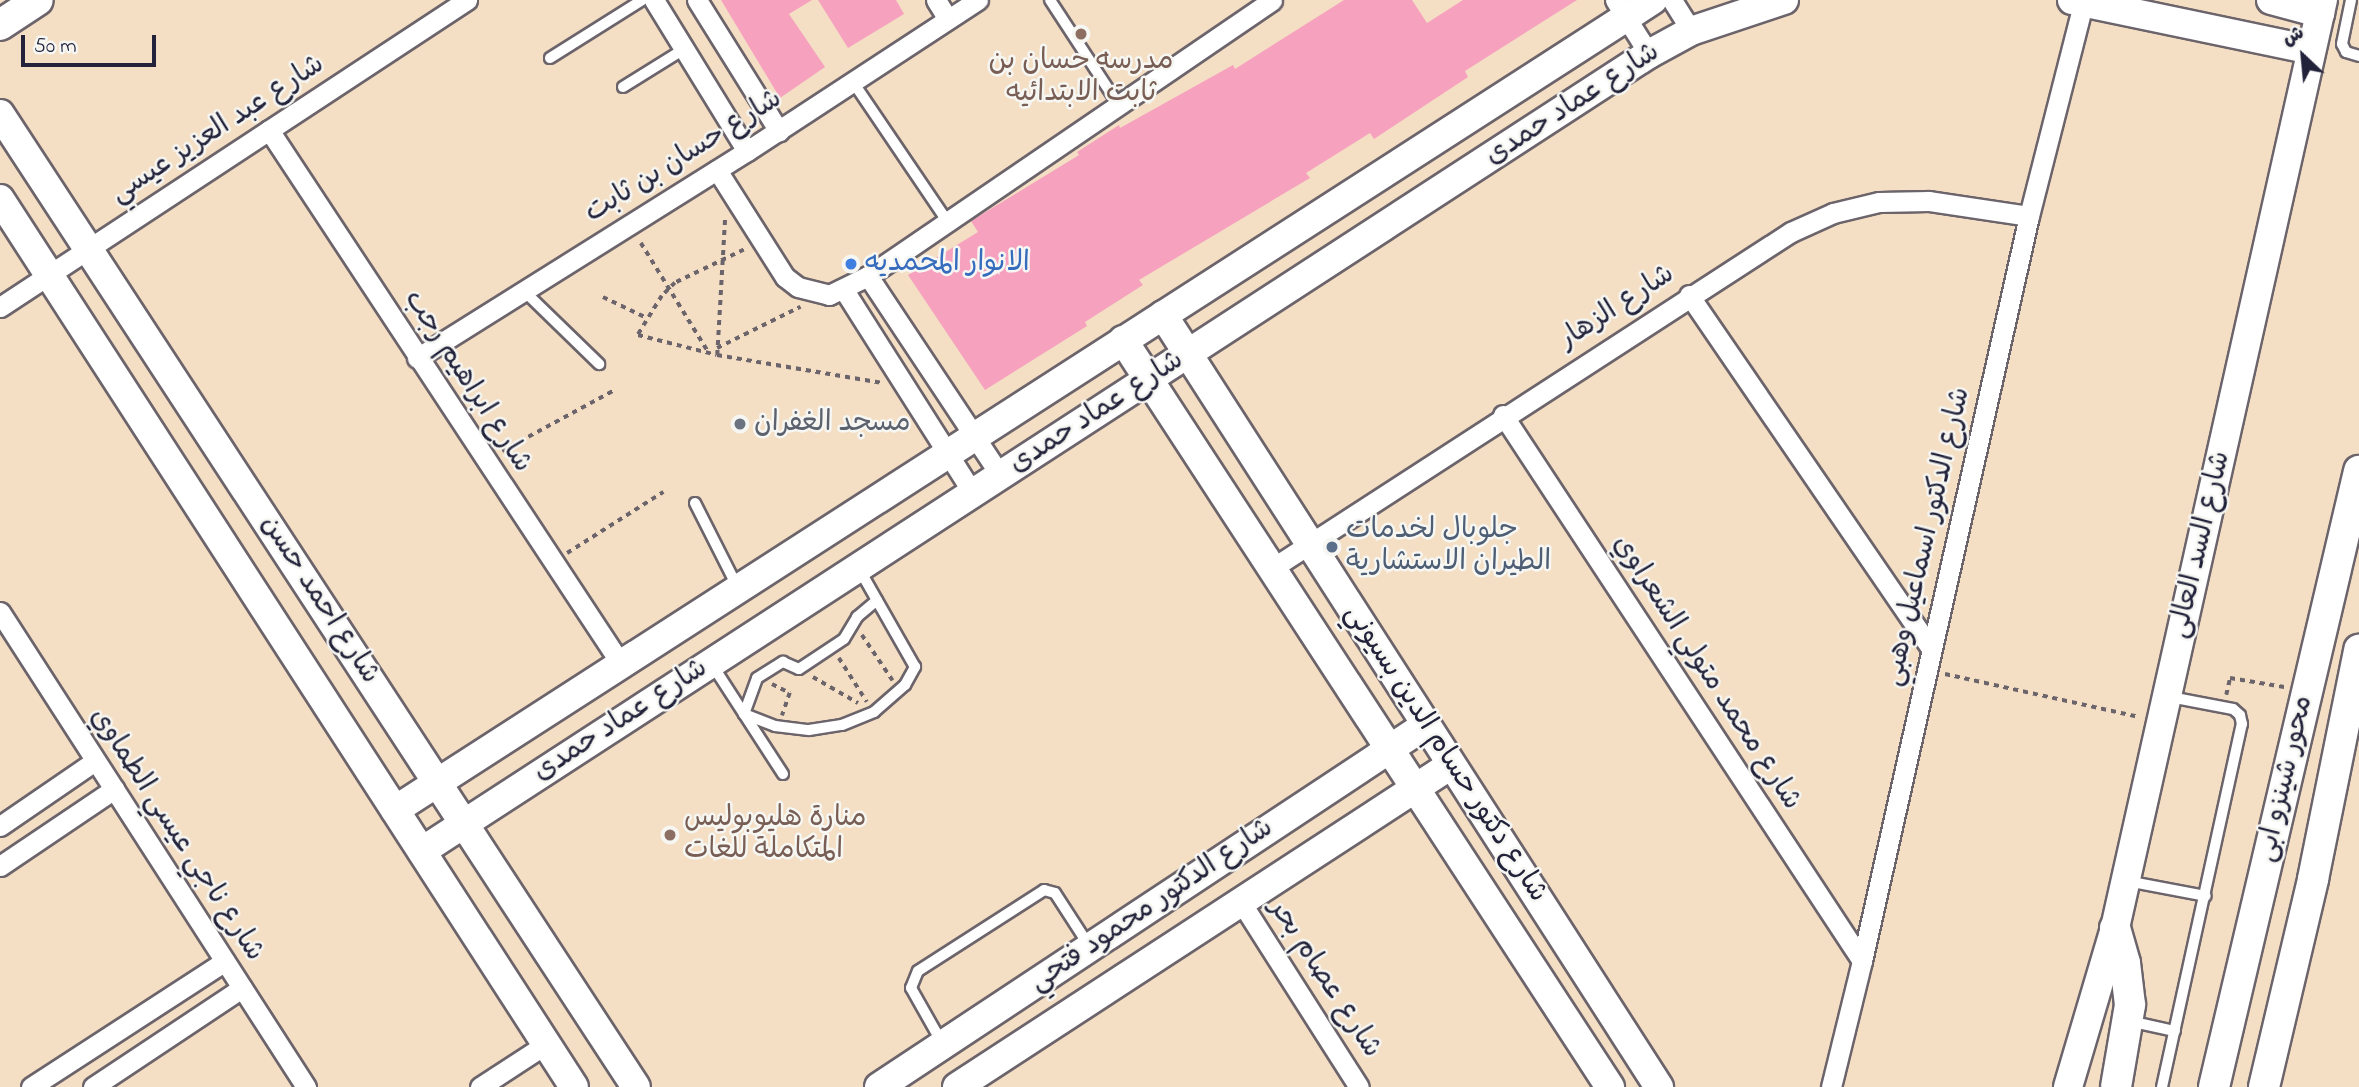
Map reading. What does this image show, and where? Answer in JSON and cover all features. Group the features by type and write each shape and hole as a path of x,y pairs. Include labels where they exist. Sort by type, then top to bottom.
{"main road":[{"path":"0,25 38,0"},
{"name":"محور شينزو ابى","path":"2214,1087 2359,471"},
{"name":"محور شينزو ابى","path":"2264,1087 2351,720 2359,650"},
{"path":"2115,928 2128,984 2128,1021 2116,1087"}],"street":[{"name":"شارع عبد العزيز عيسي","path":"0,307 467,0"},
{"path":"654,0 747,151"},
{"path":"697,0 779,131"},
{"path":"936,0 948,19"},
{"path":"717,170 785,277 798,287 829,295 868,276 1272,0"},
{"name":"شارع عماد حمدى","path":"396,810 1163,315 1620,8 1653,0"},
{"path":"1672,0 1691,31"},
{"name":"شارع عماد حمدى","path":"422,851 1649,54 1691,31 1784,0"},
{"path":"2271,0 2321,6"},
{"name":"شارع حسان بن ثابت","path":"417,358 779,131 976,1"},
{"path":"2080,1 2311,50"},
{"name":"شارع الدكتور اسماعيل وهبي","path":"1831,1087 2080,1"},
{"name":"شارع السد العالى","path":"2074,1083 2126,881 2321,6"},
{"path":"1620,8 1649,54"},
{"name":"شارع احمد حسن","path":"0,114 636,1087"},
{"name":"شارع ابراهيم رجب","path":"269,130 621,664"},
{"name":"شارع احمد حسن","path":"0,199 574,1087"},
{"name":"شارع الزهار","path":"1271,569 1503,415 1791,232 1833,213 1879,202 1929,201 2029,216"},
{"path":"868,276 1001,476"},
{"path":"844,290 973,493"},
{"path":"1689,295 1931,648"},
{"name":"شارع دكتور حسام الدين بسيوني","path":"1163,315 1659,1087"},
{"name":"شارع دكتور حسام الدين بسيوني","path":"1122,340 1413,790 1610,1087"},
{"name":"شارع محمد متولي الشعراوي","path":"1503,415 1862,961"},
{"name":"شارع ناجي عيسي الطماوي","path":"0,612 306,1087"},
{"name":"شارع الدكتور محمود فتحي","path":"879,1087 1426,725"},
{"path":"0,826 96,761"},
{"name":"شارع الدكتور محمود فتحي","path":"957,1087 1451,765"},
{"path":"0,866 114,789"},
{"name":"شارع عصام بحر","path":"1241,902 1359,1087"},
{"path":"31,1087 225,961"},
{"path":"93,1087 242,988"},
{"path":"480,1087 546,1044"}],"lane":[{"path":"550,58 642,0"},
{"path":"1050,0 1118,104"},
{"path":"2351,0 2342,44 2346,52 2359,56"},
{"path":"622,87 684,49"},
{"path":"853,82 947,221"},
{"path":"524,291 599,364"},
{"path":"695,503 738,589"},
{"path":"744,714 779,726 809,730 842,725 874,712 899,691 915,667 858,568"},
{"path":"744,714 757,678 783,662 799,669 844,639 854,621 877,600"},
{"path":"711,663 783,774"},
{"path":"2162,1087 2242,724 2237,712 2224,707 2164,709"},
{"path":"2126,881 2206,896"},
{"path":"943,1044 911,988 918,971 1044,890 1055,893 1091,947"},
{"path":"2128,1021 2175,1031"}],"path":[{"path":"717,355 725,212"},
{"path":"640,243 709,353"},
{"path":"744,250 669,288 638,332 639,336 717,355 906,387"},
{"path":"717,348 794,311 813,293"},
{"path":"603,297 647,318"},
{"path":"485,460 615,390"},
{"path":"553,562 663,492"},
{"path":"854,621 899,691"},
{"path":"832,647 874,712"},
{"path":"799,669 874,712"},
{"path":"1926,669 2164,709"},
{"path":"757,678 790,693 779,726"},
{"path":"2224,707 2230,678 2307,691"}],"building":[{"path":"721,0 812,0 789,14 825,67 780,98"},
{"path":"818,0 896,0 904,14 848,48"},
{"path":"1344,0 1412,0 1427,23 1463,0 1577,0 1465,71 1468,77 1374,139 1370,133 1306,173 1310,178 1139,280 1143,285 1085,322 1087,326 985,390 908,275 978,232 971,221 1079,155 1077,152 1119,125 1120,128 1233,65 1235,69"}],"place":[{"name":"مدرسه حسان بن ثابت الابتدائيه","path":"1081,34"},
{"name":"الانوار المحمديه","path":"851,264"},
{"name":"مسجد الغفران","path":"740,424"},
{"name":"جلوبال لخدمات الطيران الاستشارية","path":"1332,547"},
{"name":"منارة هليوبوليس المتكاملة للغات","path":"670,835"}]}
